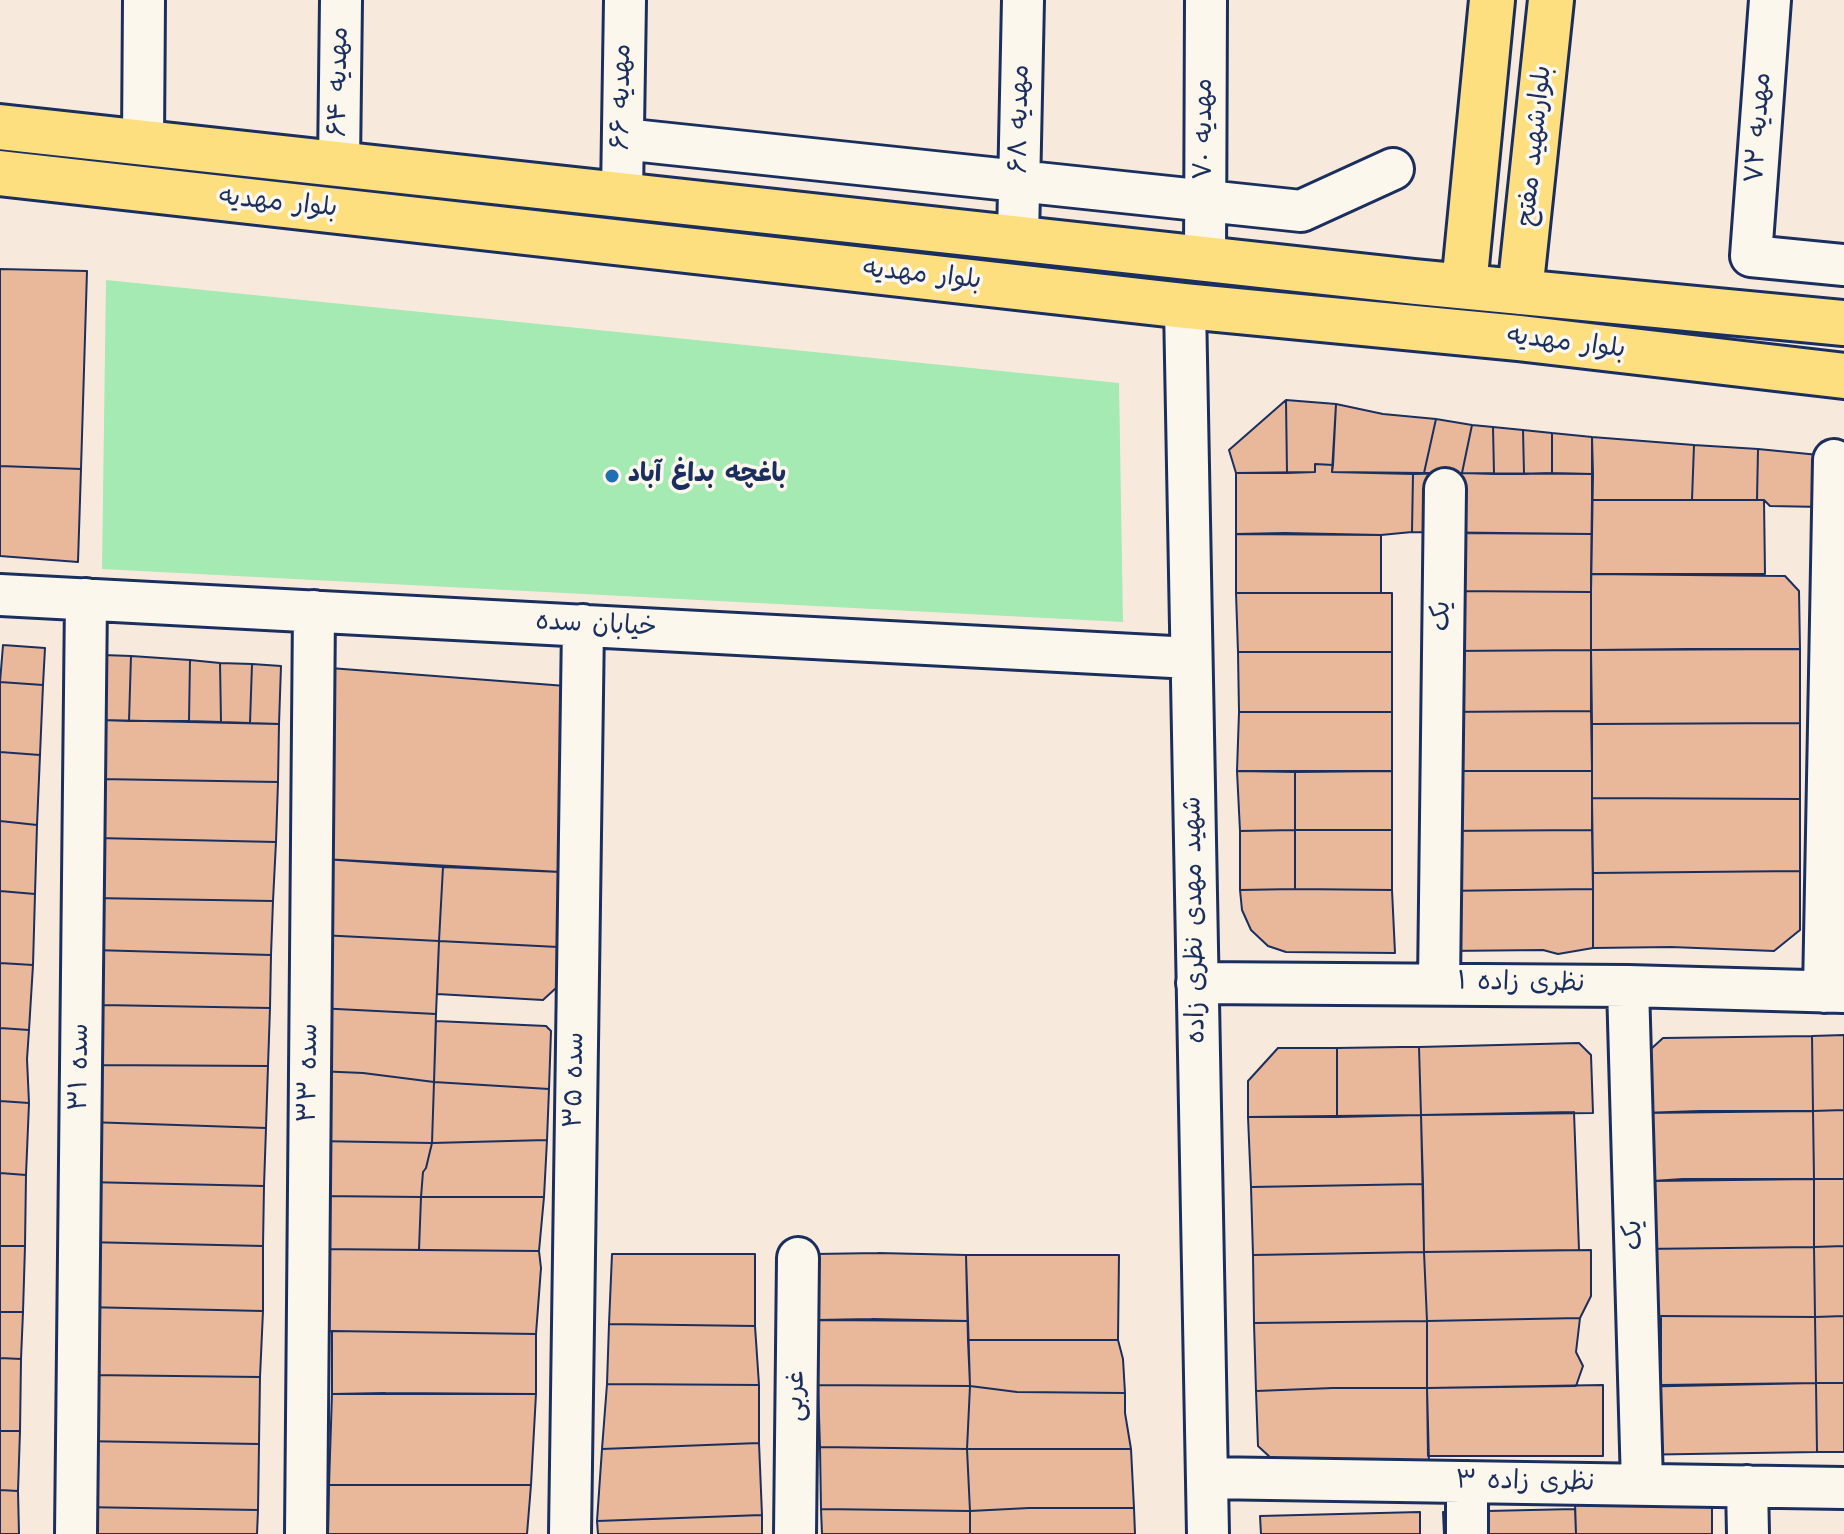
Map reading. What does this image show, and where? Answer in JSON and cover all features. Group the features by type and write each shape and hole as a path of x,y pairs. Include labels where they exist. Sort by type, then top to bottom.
{"main road":[{"path":"1464,286 1492,0"},
{"name":"بلوارشهید مفتح","path":"1520,292 1551,0"},
{"name":"بلوار مهدیه","path":"0,127 1520,292 1844,323"},
{"path":"1476,167 1484,180 1496,190 1510,192 1533,174"},
{"name":"بلوار مهدیه","path":"0,173 1185,306 1519,338 1844,376"}],"street":[{"path":"143,142 144,0"},
{"name":"مهدیه ۶۴","path":"339,164 341,0"},
{"name":"مهدیه ۶۶","path":"622,194 625,0"},
{"name":"مهدیه ۶۸","path":"1018,238 1023,0"},
{"name":"مهدیه ۷۰","path":"1205,258 1206,0"},
{"name":"مهدیه ۷۲","path":"1770,0 1751,256 1844,265"},
{"path":"623,139 1301,211 1393,169"},
{"name":"شهید مهدی نظری زاده","path":"1185,306 1208,1534"},
{"path":"1834,460 1834,992"},
{"name":"یک","path":"1439,983 1445,489"},
{"name":"خیابان سده","path":"0,595 1191,658"},
{"name":"سده ۳۱","path":"76,1534 86,599"},
{"name":"سده ۳۳","path":"306,1534 314,611"},
{"name":"سده ۳۵","path":"570,1534 583,625"},
{"name":"نظری زاده ۱","path":"1197,983 1439,983 1834,992"},
{"name":"یک","path":"1628,986 1642,1484"},
{"name":"غربی","path":"795,1534 798,1258"},
{"name":"نظری زاده ۳","path":"1207,1478 1844,1488"},
{"path":"1467,1482 1467,1534"},
{"path":"1747,1486 1748,1534"}],"green space":[{"name":"باغچه بداغ آباد","path":"106,280 1119,383 1123,622 102,569"}],"building":[{"path":"0,269 87,271 81,469 0,466"},
{"path":"1286,400 1336,404 1333,465 1315,464 1315,472 1287,473"},
{"path":"1286,400 1287,473 1236,473 1229,450"},
{"path":"1336,404 1383,414 1436,419 1424,473 1332,472"},
{"path":"1436,419 1472,425 1462,473 1424,473"},
{"path":"1472,425 1493,427 1494,474 1462,473"},
{"path":"1493,427 1523,430 1524,474 1494,474"},
{"path":"1523,430 1552,433 1552,473 1524,474"},
{"path":"1552,433 1592,437 1593,474 1552,473"},
{"path":"1592,437 1694,445 1692,500 1592,500"},
{"path":"1694,445 1758,449 1757,500 1692,500"},
{"path":"1758,449 1819,455 1823,507 1770,506 1764,500 1757,500"},
{"path":"1315,464 1333,465 1332,472 1413,474 1412,532 1381,535 1236,534 1236,473 1315,472"},
{"path":"0,466 81,469 78,562 0,556"},
{"path":"1413,474 1593,474 1592,534 1412,532"},
{"path":"1592,500 1764,500 1765,574 1591,574"},
{"path":"1451,533 1592,534 1591,592 1452,591"},
{"path":"1236,534 1381,535 1381,593 1236,593"},
{"path":"1591,574 1785,576 1799,591 1800,649 1591,650"},
{"path":"1452,591 1591,592 1591,650 1449,651"},
{"path":"1236,593 1392,593 1392,652 1238,652"},
{"path":"3,645 45,648 43,685 0,682"},
{"path":"1800,649 1800,723 1592,724 1591,650"},
{"path":"1591,650 1591,711 1439,712 1449,651"},
{"path":"1238,652 1392,652 1392,712 1239,712"},
{"path":"103,655 131,656 129,721 101,720"},
{"path":"131,656 190,660 189,721 129,721"},
{"path":"190,660 220,663 221,722 189,721"},
{"path":"220,663 252,664 250,723 221,722"},
{"path":"252,664 281,666 279,724 250,723"},
{"path":"330,668 566,686 561,872 323,859"},
{"path":"0,682 43,685 40,755 0,752"},
{"path":"1591,711 1592,771 1439,771 1439,712"},
{"path":"1239,712 1392,712 1392,771 1237,771"},
{"path":"101,720 279,724 278,782 99,779"},
{"path":"1800,723 1800,799 1592,798 1592,724"},
{"path":"0,752 40,755 37,825 0,821"},
{"path":"1237,771 1295,772 1295,830 1240,831"},
{"path":"1392,771 1392,830 1295,830 1295,772"},
{"path":"1439,771 1592,771 1592,830 1440,831"},
{"path":"99,779 278,782 276,842 97,838"},
{"path":"1592,798 1800,799 1800,871 1593,873"},
{"path":"0,821 37,825 35,894 0,891"},
{"path":"1295,830 1392,830 1392,890 1295,889"},
{"path":"1295,830 1295,889 1240,890 1240,831"},
{"path":"1592,830 1593,889 1440,891 1440,831"},
{"path":"97,838 276,842 273,901 92,898"},
{"path":"323,859 443,867 439,941 320,935"},
{"path":"443,867 561,872 558,947 439,941"},
{"path":"1800,871 1800,930 1774,951 1593,948 1593,873"},
{"path":"1593,889 1593,948 1558,954 1543,950 1446,951 1440,891"},
{"path":"1240,890 1392,890 1395,953 1286,952 1268,946 1251,930 1242,910"},
{"path":"0,891 35,894 33,965 0,963"},
{"path":"92,898 273,901 271,955 93,950"},
{"path":"320,935 439,941 436,1014 317,1008"},
{"path":"439,941 558,947 556,988 543,1000 437,994"},
{"path":"93,950 271,955 270,1008 102,1005"},
{"path":"0,963 33,965 29,1030 0,1028"},
{"path":"102,1005 270,1008 268,1066 90,1065"},
{"path":"317,1008 436,1014 434,1082 316,1071"},
{"path":"436,1021 546,1026 551,1031 549,1089 434,1082"},
{"path":"0,1028 29,1030 29,1103 0,1101"},
{"path":"1844,1035 1844,1110 1813,1111 1812,1036"},
{"path":"1812,1036 1813,1111 1642,1113 1641,1058 1663,1038"},
{"path":"1579,1043 1591,1055 1593,1113 1421,1115 1419,1047"},
{"path":"1419,1047 1421,1115 1337,1117 1337,1048"},
{"path":"1278,1048 1337,1048 1337,1117 1248,1117 1248,1081"},
{"path":"90,1065 268,1066 266,1128 88,1122"},
{"path":"316,1071 434,1082 432,1143 315,1141"},
{"path":"434,1082 549,1089 547,1140 432,1143"},
{"path":"0,1101 29,1103 26,1175 0,1173"},
{"path":"1844,1110 1844,1179 1814,1179 1813,1111"},
{"path":"1813,1111 1814,1179 1653,1181 1642,1113"},
{"path":"1574,1112 1579,1250 1424,1252 1421,1115"},
{"path":"1421,1115 1423,1184 1251,1187 1248,1117"},
{"path":"88,1122 266,1128 264,1186 86,1182"},
{"path":"547,1140 544,1197 421,1197 423,1172 432,1143"},
{"path":"315,1141 432,1143 423,1172 421,1197 319,1196"},
{"path":"0,1173 26,1175 25,1246 0,1246"},
{"path":"1814,1179 1814,1247 1642,1249 1653,1181"},
{"path":"1814,1179 1844,1179 1844,1246 1814,1247"},
{"path":"86,1182 264,1186 263,1246 85,1242"},
{"path":"1423,1184 1424,1252 1253,1255 1251,1187"},
{"path":"319,1196 421,1197 419,1250 318,1249"},
{"path":"421,1197 544,1197 539,1251 419,1250"},
{"path":"85,1242 263,1246 263,1311 83,1307"},
{"path":"0,1246 25,1246 23,1312 0,1312"},
{"path":"1844,1246 1844,1316 1815,1317 1814,1247"},
{"path":"1814,1247 1815,1317 1653,1316 1642,1249"},
{"path":"318,1249 539,1251 541,1268 536,1334 332,1331 314,1334"},
{"path":"1591,1250 1591,1296 1580,1318 1427,1321 1424,1252"},
{"path":"1424,1252 1427,1321 1254,1323 1253,1255"},
{"path":"612,1254 755,1254 755,1326 609,1324"},
{"path":"815,1254 966,1255 968,1321 816,1320"},
{"path":"966,1255 1119,1255 1118,1340 968,1340"},
{"path":"83,1307 263,1311 260,1377 90,1375"},
{"path":"0,1312 23,1312 21,1359 0,1358"},
{"path":"1661,1316 1815,1317 1816,1383 1661,1385"},
{"path":"1844,1316 1844,1383 1816,1383 1815,1317"},
{"path":"1580,1318 1576,1352 1583,1366 1576,1386 1427,1388 1427,1321"},
{"path":"816,1320 968,1321 970,1386 818,1385"},
{"path":"1427,1321 1427,1388 1256,1391 1254,1323"},
{"path":"609,1324 755,1326 759,1385 607,1384"},
{"path":"332,1331 536,1334 536,1394 332,1394"},
{"path":"968,1340 1118,1340 1123,1359 1125,1393 1017,1392 970,1386"},
{"path":"0,1358 21,1359 20,1431 0,1431"},
{"path":"90,1375 260,1377 259,1444 79,1441"},
{"path":"1816,1383 1844,1383 1844,1452 1817,1452"},
{"path":"1816,1383 1817,1452 1627,1455 1626,1387"},
{"path":"607,1384 759,1385 759,1443 602,1449"},
{"path":"818,1385 970,1386 967,1449 820,1447"},
{"path":"1603,1385 1603,1456 1428,1456 1427,1388"},
{"path":"970,1386 1017,1392 1125,1393 1131,1449 967,1449"},
{"path":"1427,1388 1429,1463 1300,1464 1272,1459 1258,1446 1256,1391"},
{"path":"332,1394 536,1394 531,1485 329,1485"},
{"path":"0,1431 20,1431 18,1491 0,1490"},
{"path":"79,1441 259,1444 258,1510 81,1507"},
{"path":"759,1443 762,1515 597,1521 602,1449"},
{"path":"820,1447 967,1449 970,1511 821,1509"},
{"path":"967,1449 1131,1449 1134,1508 970,1511"},
{"path":"329,1485 531,1485 527,1534 328,1534"},
{"path":"0,1490 18,1491 19,1534 0,1534"},
{"path":"1575,1502 1712,1502 1712,1534 1576,1534"},
{"path":"81,1507 258,1510 257,1534 77,1534"},
{"path":"1134,1508 1135,1534 970,1534 970,1511"},
{"path":"821,1509 970,1511 970,1534 822,1534"},
{"path":"1575,1509 1576,1534 1444,1534 1443,1512"},
{"path":"1420,1512 1420,1534 1261,1534 1260,1516"},
{"path":"762,1515 762,1534 598,1534 597,1521"}],"place":[{"name":"باغچه بداغ آباد","path":"612,476"}]}
